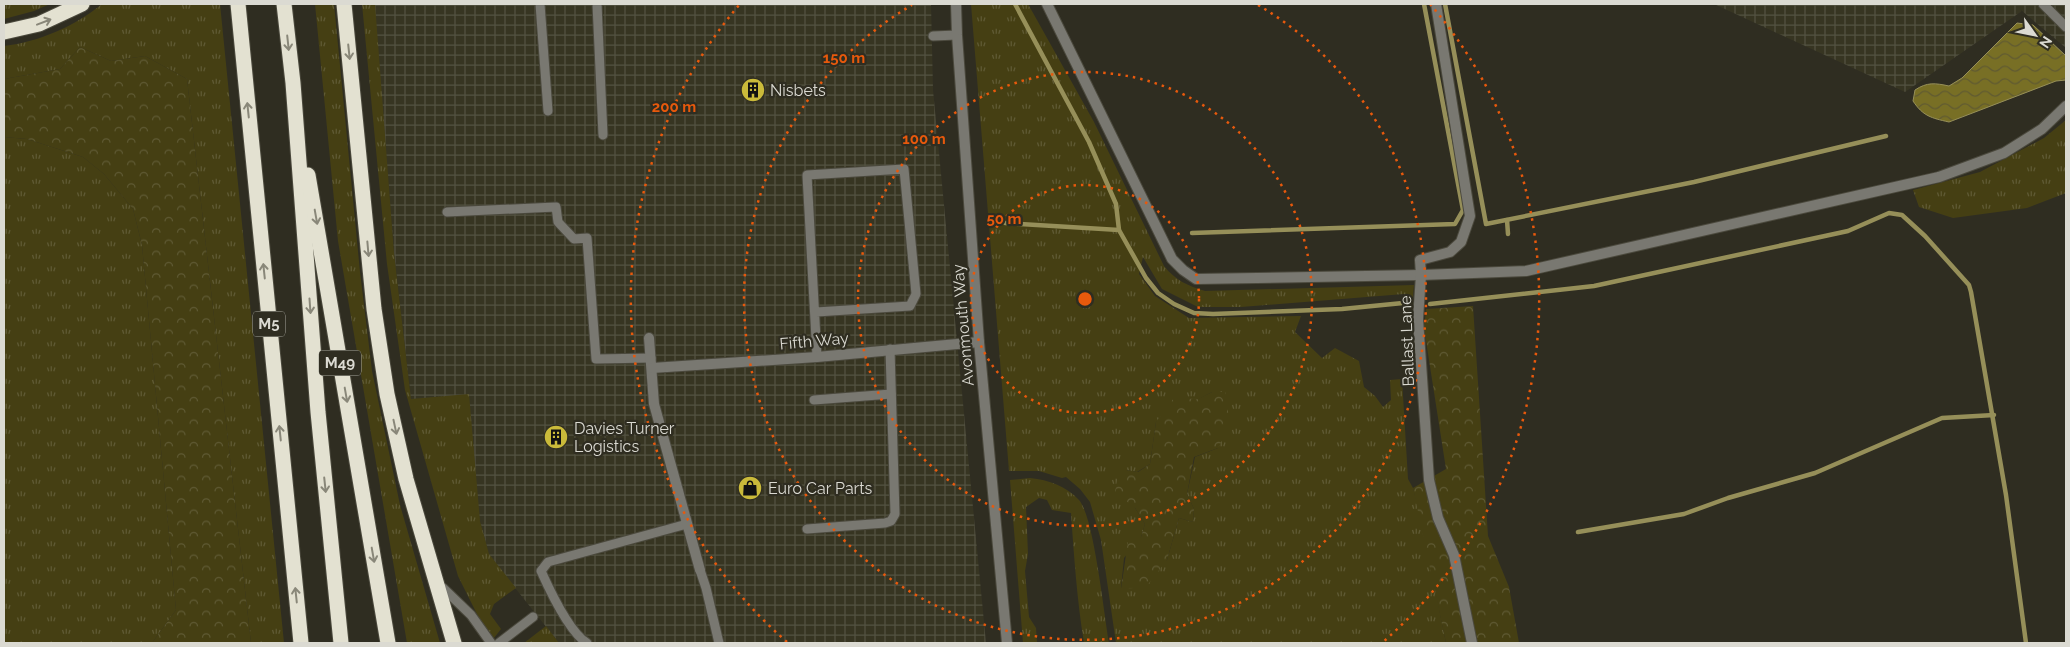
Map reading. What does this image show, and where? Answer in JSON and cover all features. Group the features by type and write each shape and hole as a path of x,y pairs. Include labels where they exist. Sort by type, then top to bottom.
{"highway":[{"path":"4,32 39,24 82,4"},
{"name":"M5","path":"238,4 301,643"},
{"path":"284,4 293,83 318,412 341,643"},
{"path":"344,4 374,308 389,404 406,479 454,643"},
{"name":"M49","path":"293,83 388,643"},
{"path":"428,559 443,588 464,643"}],"street":[{"name":"Avonmouth Way","path":"956,4 956,35 979,342 1007,643"},
{"path":"1047,4 1172,259 1196,279 1526,271 1939,178 2004,153 2042,129 2066,106"},
{"name":"Ballast Lane","path":"1436,4 1470,216 1461,242 1450,252 1420,260 1421,275 1418,318 1429,480 1438,518 1454,555 1472,643"},
{"path":"649,338 654,404 700,570"},
{"name":"Fifth Way","path":"652,363 817,357 979,342"}],"lane":[{"path":"540,4 548,111"},
{"path":"598,4 603,135"},
{"path":"2043,4 2066,27"},
{"path":"933,36 956,35"},
{"path":"816,312 910,306 916,294 904,169 807,175 817,357"},
{"path":"447,212 556,207 558,222 574,239 587,238 596,359 652,363"},
{"path":"807,529 885,523 894,518 890,349"},
{"path":"814,400 891,394"},
{"path":"587,643 578,636 552,594 541,571 543,566 548,562 688,524"},
{"path":"700,570 719,643"},
{"path":"443,588 471,615 491,643"},
{"path":"499,643 533,617"}],"shaded area":[{"path":"374,4 931,4 933,90 986,643 559,643 489,555 480,521 411,399 394,253"},
{"path":"1714,4 2066,4 2066,48 2022,11 1905,92"}],"green space":[{"path":"4,4 50,4 34,11 4,19"},
{"path":"102,4 220,4 284,643 251,643 187,79 145,56 111,61 80,47 60,69 4,79 4,46 30,41 56,32"},
{"path":"315,4 334,4 360,272 372,371 400,505 440,643 407,643 338,241"},
{"path":"362,4 375,4 394,253 411,399 469,394 480,521 489,554 516,588 494,604 490,614 501,629 494,638 480,620 458,576 405,390 387,264"},
{"path":"971,4 1028,4 1094,122 1164,266 1182,282 1205,291 1414,285 1412,307 1409,308 1404,294 1241,307 1198,307 1162,289 1143,257 1139,274 1155,296 1189,318 1301,316 1295,332 1322,358 1335,348 1359,361 1364,387 1375,396 1383,407 1391,400 1390,380 1402,379 1408,479 1413,488 1421,519 1446,643 1116,643 1101,540 1090,502 1080,489 1066,477 1062,478 1039,471 1009,471","holes":["1212,392 1218,448 1195,457 1187,494 1194,509 1193,522 1179,518 1167,560 1121,588 1124,558 1141,537 1145,524 1135,508 1126,470 1137,472 1150,464 1156,422"]},
{"path":"80,47 111,61 145,56 187,79 251,643 152,643 176,610 142,245 133,209 104,174 83,157 27,139 4,137 4,79 60,69"},
{"path":"2066,120 2066,193 2027,208 1953,218 1919,207 1913,190 1980,172 2044,138"},
{"path":"4,137 27,139 83,157 104,174 133,209 142,245 176,610 152,643 4,643"},
{"path":"1473,306 1488,536 1509,587 1519,643 1446,643 1413,488 1446,469 1424,328 1426,309"},
{"path":"1212,392 1225,392 1230,424 1218,448 1194,457 1187,494 1194,509 1193,522 1179,518 1167,560 1146,587 1121,589 1128,541 1141,537 1145,524 1135,508 1115,492 1118,475 1126,470 1138,472 1150,464 1156,422 1174,398 1198,399"},
{"path":"1030,478 1044,480 1063,487 1079,500 1084,510 1094,545 1109,643 1084,643 1071,513 1052,510 1047,500 1039,498 1026,507 1028,554 1025,571 1029,617 1036,628 1037,643 1023,643 1010,480"},
{"path":"546,626 559,643 524,643"}],"water":[{"path":"2017,23 2033,25 2066,56 2066,80 2056,81 1949,122 1928,116 1920,110 1913,101 1915,90 1931,84 1949,86 1962,78"}],"waterway":[{"path":"1015,4 1089,142 1116,204 1119,230 1146,278 1158,293 1174,304 1194,313 1213,314 1342,309 1403,303"},
{"path":"1192,233 1455,224 1463,210 1424,4"},
{"path":"1445,4 1486,224 1694,182 1886,136"},
{"path":"1430,304 1594,286 1848,231 1889,213 1902,215 1925,236 1969,285 2006,495 2026,643"},
{"path":"1507,220 1508,234"},
{"path":"1005,223 1119,230"},
{"path":"1578,532 1684,514 1728,498 1815,473 1942,418 1994,415"}],"place":[{"name":"Nisbets","path":"753,90"},
{"name":"Davies Turner Logistics","path":"556,437"},
{"name":"Euro Car Parts","path":"750,488"}]}
